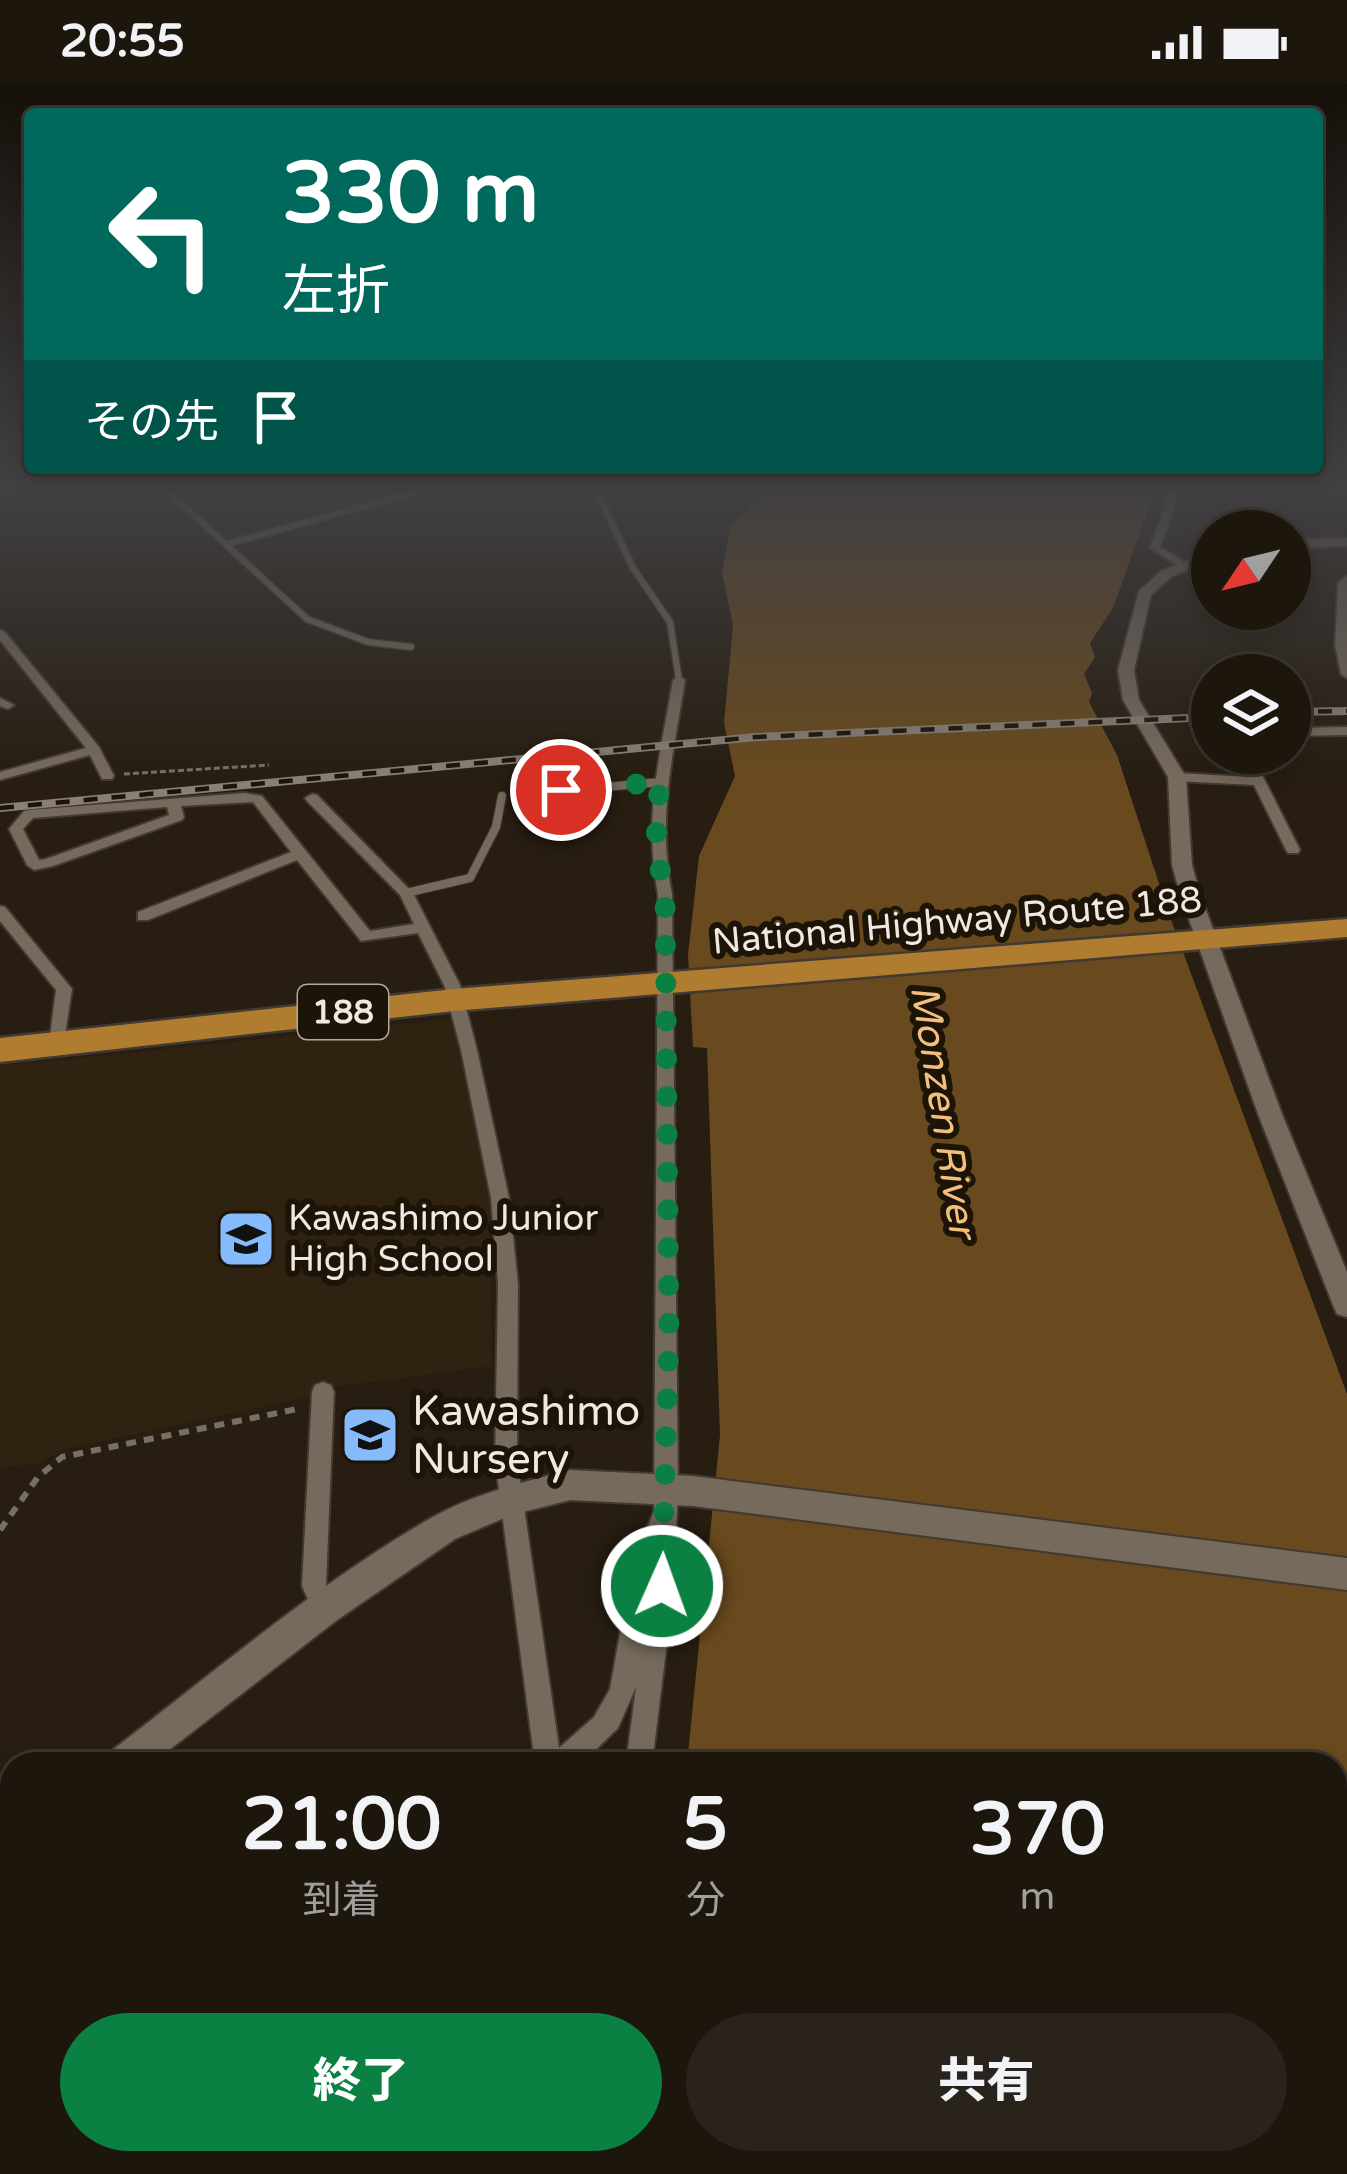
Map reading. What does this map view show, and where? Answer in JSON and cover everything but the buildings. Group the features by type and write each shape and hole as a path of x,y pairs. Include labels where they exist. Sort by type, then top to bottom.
{"highway":[{"name":"National Highway Route 188","path":"0,1050 454,1000 1347,928"}],"street":[{"path":"1159,583 1144,594 1126,670 1131,700 1177,777 1182,866 1199,940 1347,1304"},
{"path":"1346,583 1347,674"},
{"path":"0,633 94,750 106,776"},
{"path":"641,1752 675,1498 676,984 654,816 679,680"},
{"path":"1311,732 1347,731"},
{"path":"0,776 94,750"},
{"path":"1256,774 1293,850"},
{"path":"1177,777 1259,781"},
{"path":"312,798 406,892 454,1000 500,1198 508,1285 506,1459 546,1752"},
{"path":"173,804 178,817 48,863 34,865 16,829 29,814 173,804 256,799 366,937 424,927"},
{"path":"143,916 299,854"},
{"path":"0,911 64,989 57,1044"},
{"path":"322,1398 314,1586 325,1608"},
{"path":"138,1752 325,1608 444,1528 510,1500 570,1486 1347,1574"},
{"path":"572,1752 614,1712 646,1547 675,1498"}],"lane":[{"path":"269,583 308,619 368,642 411,647"},
{"path":"643,583 670,622 679,680"},
{"path":"518,805 561,790 661,782"},
{"path":"406,892 470,878 496,827 502,796"}],"path":[{"path":"106,776 268,765"},
{"path":"0,1530 38,1477 62,1456 322,1398"}],"shaded area":[{"name":"Kawashimo Junior High School","path":"452,1019 489,1191 492,1366 312,1390 309,1397 60,1450 41,1463 0,1468 0,1066"}],"water":[{"name":"Monzen River","path":"724,583 1122,583 1113,608 1090,643 1095,657 1084,674 1092,693 1089,702 1117,755 1170,917 1347,1394 1347,1752 688,1752 720,1435 707,1048 693,1047 688,955 699,856 735,776 724,723 733,625"}],"railway":[{"path":"1311,712 1347,711"},
{"path":"0,808 756,737 1191,718"}],"place":[{"name":"Kawashimo Junior High School","path":"246,1239"},
{"name":"Kawashimo Nursery","path":"370,1435"}],"route":[{"path":"561,790 661,782 654,816 665,894 669,1332 662,1586"}]}
